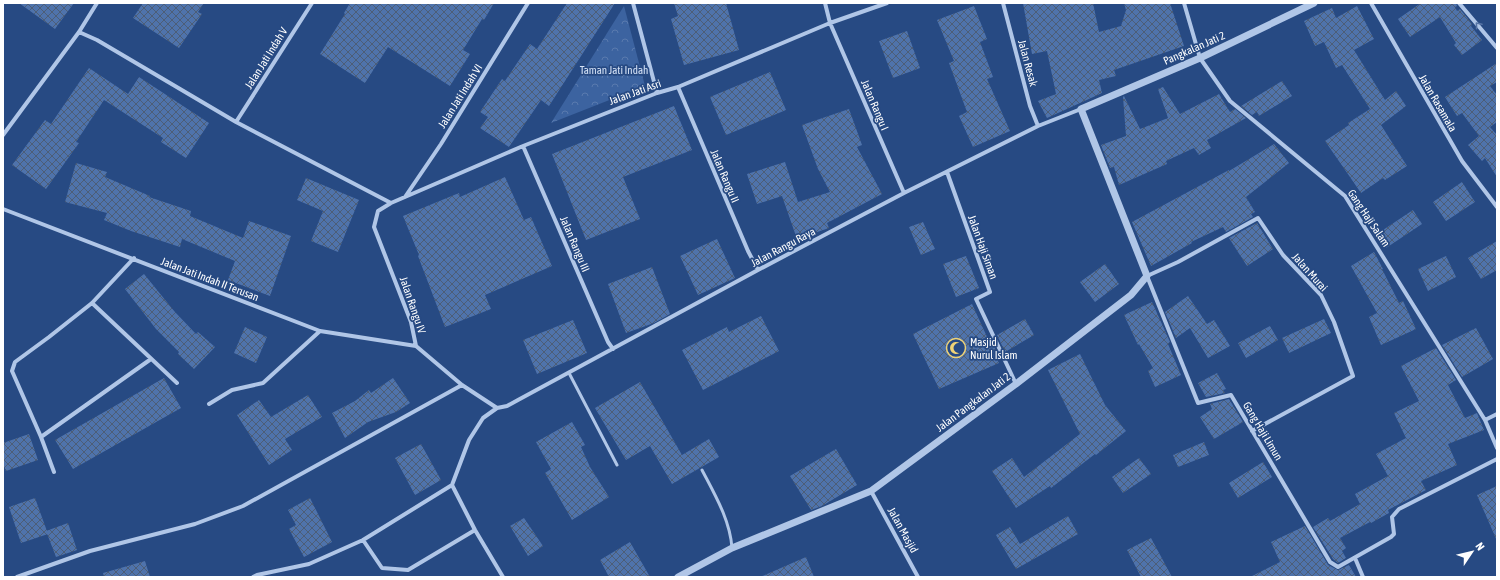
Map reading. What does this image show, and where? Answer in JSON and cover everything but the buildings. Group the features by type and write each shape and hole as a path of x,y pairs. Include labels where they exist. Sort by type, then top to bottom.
{"street":[{"path":"3,135 79,32 97,3"},
{"name":"Jalan Jati Indah V","path":"236,122 312,3"},
{"name":"Jalan Jati Indah VI","path":"405,197 445,137 528,3"},
{"path":"633,3 657,93"},
{"name":"Jalan Rangu I","path":"825,3 830,24 904,193"},
{"name":"Jalan Jati Asri","path":"391,203 523,146 657,93 678,87 830,24 887,3"},
{"name":"Jalan Resak","path":"1003,3 1030,106 1038,126"},
{"name":"Gang Haji Salam","path":"1184,3 1200,58 1230,101 1345,196 1485,420 1497,448"},
{"name":"Pangkalan Jati 2","path":"1081,109 1200,58 1314,3"},
{"name":"Jalan Rasamala","path":"1371,3 1462,161 1497,206"},
{"path":"1459,3 1497,48"},
{"path":"79,32 97,40 236,122 391,203"},
{"name":"Jalan Rangu II","path":"678,87 748,251 758,270"},
{"path":"1081,109 1147,276"},
{"name":"Jalan Rangu Raya","path":"452,485 469,440 483,418 497,408 507,406 904,193 1038,126 1081,109"},
{"name":"Jalan Rangu III","path":"523,146 608,342 613,349"},
{"name":"Jalan Haji Siman","path":"947,172 990,292 976,299 1016,384"},
{"name":"Jalan Rangu IV","path":"391,203 378,212 374,227 411,322 416,346 462,385 497,408"},
{"name":"Jalan Jati Indah II Terusan","path":"3,209 134,258 320,331 416,346"},
{"name":"Jalan Murai","path":"1147,276 1178,262 1258,218 1283,255 1321,295 1334,322 1353,376 1252,431"},
{"path":"54,472 41,437 12,371 15,362 50,337 92,303 134,258"},
{"name":"Jalan Pangkalan Jati 2","path":"678,577 732,548 871,491 1016,384 1131,295 1147,276"},
{"name":"Gang Haji Limun","path":"1147,276 1198,403 1231,395 1330,562 1338,567 1355,558"},
{"path":"92,303 176,382"},
{"path":"209,404 232,390 263,383 320,331"},
{"path":"41,437 151,359"},
{"path":"17,577 24,576 90,551 195,524 243,506 462,385"},
{"path":"1485,420 1497,414"},
{"path":"1363,577 1355,558 1394,534 1392,517 1399,509 1497,459"},
{"path":"253,577 257,574 309,564 363,540 452,485 475,530 503,577"},
{"name":"Jalan Masjid","path":"871,491 918,577"},
{"path":"363,540 382,568 408,570 475,530"}],"lane":[{"path":"569,373 617,465"},
{"path":"702,470 725,516 732,548"}],"green space":[{"name":"Taman Jati Indah","path":"624,6 645,86 551,123"}],"place":[{"name":"Masjid Nurul Islam","path":"956,348"}]}
